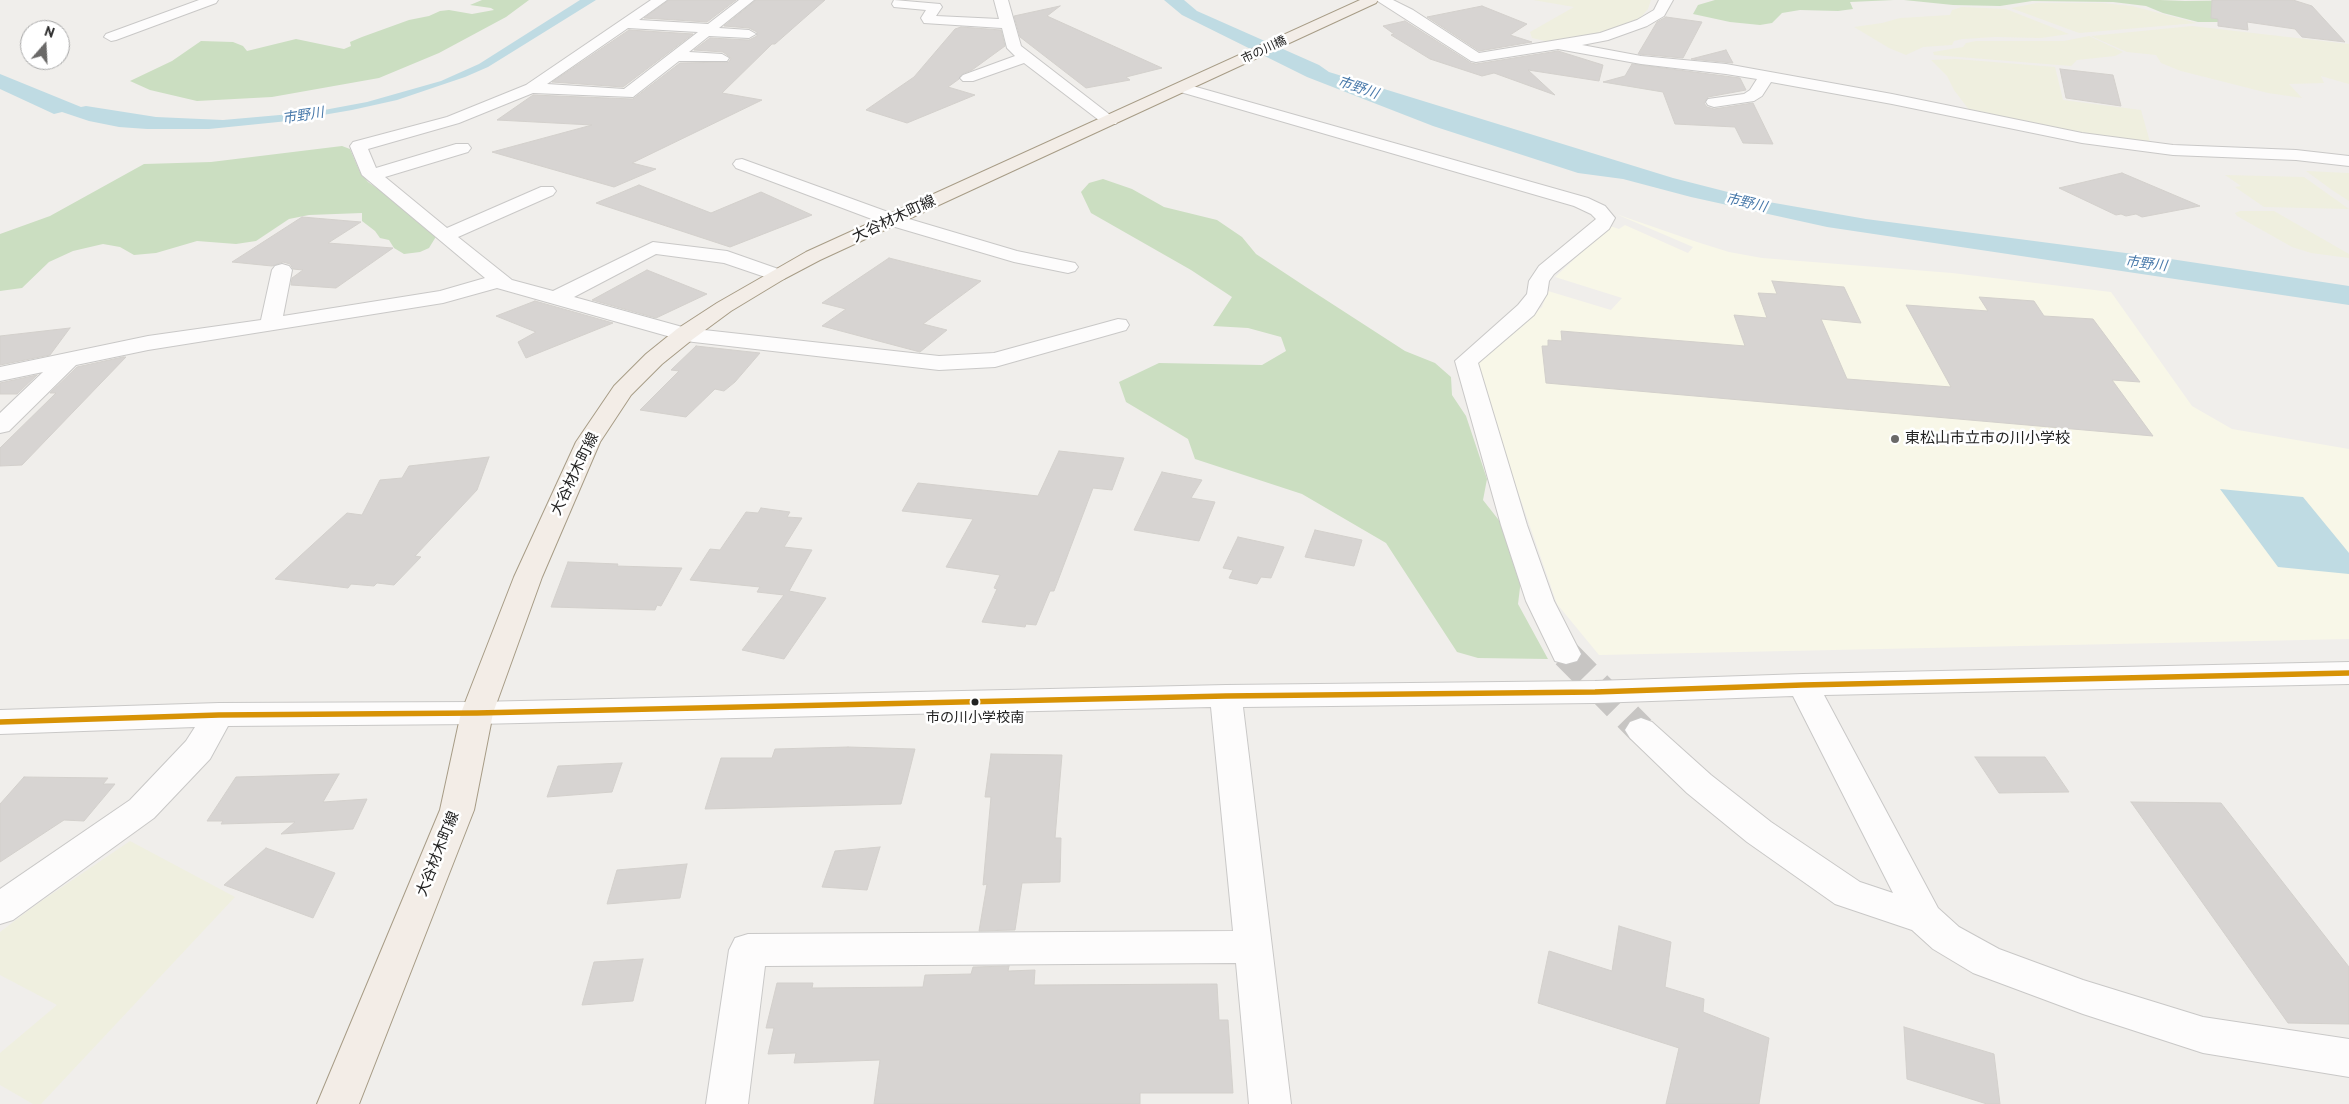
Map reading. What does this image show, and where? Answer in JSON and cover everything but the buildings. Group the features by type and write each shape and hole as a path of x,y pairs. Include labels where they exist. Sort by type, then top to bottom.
{"main road":[{"name":"市の川橋","path":"1235,64 1371,0"},
{"name":"大谷材木町線","path":"338,1104 457,810 477,713 528,577 588,442 622,391 654,359 685,334 724,307 777,275 892,220 1235,64"}],"street":[{"path":"111,37 211,0"},
{"path":"660,0 531,88 453,120 359,146 368,171 415,212 505,284 685,334 939,363 995,360 1118,325"},
{"path":"531,88 628,94 747,0"},
{"path":"901,0 899,4 935,7 928,18 929,20 1007,24"},
{"path":"1001,0 1014,48 1110,121"},
{"path":"1383,0 1408,13 1476,58 1602,37 1642,23 1659,13 1666,0"},
{"path":"626,24 749,34"},
{"path":"1521,39 1604,54 1702,65 1892,99 2082,138 2173,150 2296,155 2349,161"},
{"path":"675,56 722,58"},
{"path":"968,78 1027,57"},
{"path":"1714,102 1748,98 1756,93 1766,77"},
{"path":"1182,88 1581,202 1598,210 1606,218 1602,225 1546,270 1539,281 1537,294 1526,310 1466,361 1514,525 1537,593 1566,654"},
{"path":"373,175 462,148"},
{"path":"742,164 892,220 1014,256 1068,267"},
{"path":"446,235 547,191"},
{"path":"555,298 653,248 727,257 777,275"},
{"path":"271,325 282,270"},
{"path":"0,374 148,343 434,299 500,280"},
{"path":"0,426 68,360"},
{"path":"0,722 219,715 477,713 1226,696 1594,692 1803,685 2349,673"},
{"path":"1803,685 1925,919 1946,938 1986,961 2083,997 2203,1035 2349,1058"},
{"path":"1226,696 1270,1104"},
{"path":"0,909 142,809 198,750 219,715"},
{"path":"1641,730 1699,784 1759,832 1848,893 1925,919"},
{"path":"727,1104 748,950 1254,947"}],"shaded area":[{"name":"東松山市立市の川小学校","path":"1616,214 1729,252 1762,258 1952,273 2111,292 2192,406 2232,429 2349,449 2349,639 1599,655 1557,604 1475,368 1478,358 1542,307 1548,291 1611,310 1622,298 1555,277 1610,226 1619,229 1625,225 1688,253 1693,247"}],"green space":[{"path":"482,0 529,0 506,17 439,53 379,78 272,97 197,101 150,90 130,81 172,61 201,41 233,42 243,46 247,51 296,39 344,49 351,46 350,42 362,37 440,11 449,10 472,14 494,10 470,5"},
{"path":"1533,0 1651,0 1648,9 1640,18 1627,25 1599,35 1554,43 1532,38 1530,32 1574,7"},
{"path":"1715,0 1894,0 1850,2 1853,9 1838,11 1800,10 1782,13 1772,23 1760,25 1730,22 1693,14 1698,5"},
{"path":"1904,0 2260,0 2235,21 2198,22 2163,13 2146,6 2113,2 2032,1 2000,6 1953,5"},
{"path":"2037,3 2102,3 2132,6 2197,23 2079,33 2011,8"},
{"path":"1962,7 2006,9 2069,34 2041,38 1995,37 1962,39 1954,41 1952,45 1923,47 1906,55 1889,48 1854,27 1900,18 1950,15 1952,10"},
{"path":"2192,26 2349,44 2349,84 2321,76 2324,83 2289,84 2302,98 2268,93 2181,71 2161,63 2156,55 2127,52 2091,36"},
{"path":"2089,36 2123,52 2115,56 2077,60 2071,66 1934,55 1933,52 1963,47 1966,43 1976,41 2064,41"},
{"path":"1956,59 2055,67 2063,100 2141,110 2150,142 2062,130 1970,111 1954,90 1947,76 1931,60"},
{"path":"342,146 350,149 360,172 368,182 405,208 416,221 437,235 429,248 420,252 404,254 394,248 389,240 380,238 375,231 362,221 362,213 309,215 289,219 256,241 236,244 197,241 156,253 134,255 120,247 103,244 73,251 49,262 22,288 0,291 0,234 50,216 144,164 211,162"},
{"path":"2306,171 2349,173 2349,201 2332,190"},
{"path":"2225,175 2304,177 2349,209 2264,207 2235,187 2241,186"},
{"path":"1103,179 1132,189 1164,207 1217,220 1242,237 1256,254 1405,351 1435,363 1451,377 1452,395 1466,416 1487,479 1483,500 1505,528 1523,563 1518,604 1548,659 1478,658 1457,652 1386,543 1302,494 1195,459 1188,439 1126,402 1119,382 1159,363 1262,365 1286,351 1281,337 1248,328 1213,326 1232,297 1191,270 1091,213 1081,192 1089,183"},
{"path":"2240,211 2274,211 2349,254 2349,258 2311,253 2292,247 2237,216 2235,213"},
{"path":"130,841 235,897 41,1104 33,1104 0,1085 0,1053 57,1005 0,975 0,932 37,904"}],"water":[{"name":"市野川","path":"580,0 596,0 488,67 465,77 397,100 288,121 209,129 119,127 89,121 62,112 54,114 0,89 0,74 81,107 86,106 156,117 223,120 291,114 292,116 367,102 441,81 479,64"},
{"name":"市野川","path":"1164,0 1184,0 1197,11 1319,65 1329,72 1673,178 1763,201 1866,219 2164,258 2349,286 2349,305 1827,227 1691,197 1623,179 1578,173 1433,126 1307,77 1182,15"},
{"path":"2220,489 2303,497 2349,553 2349,574 2278,567"}],"tunnel":[{"path":"1566,654 1641,730"}],"transit line":[{"path":"0,722 219,715 477,713 1226,696 1595,692 1803,685 2349,673"}],"place":[{"name":"東松山市立市の川小学校","path":"1895,439"},
{"name":"市の川小学校南","path":"975,702"}]}
